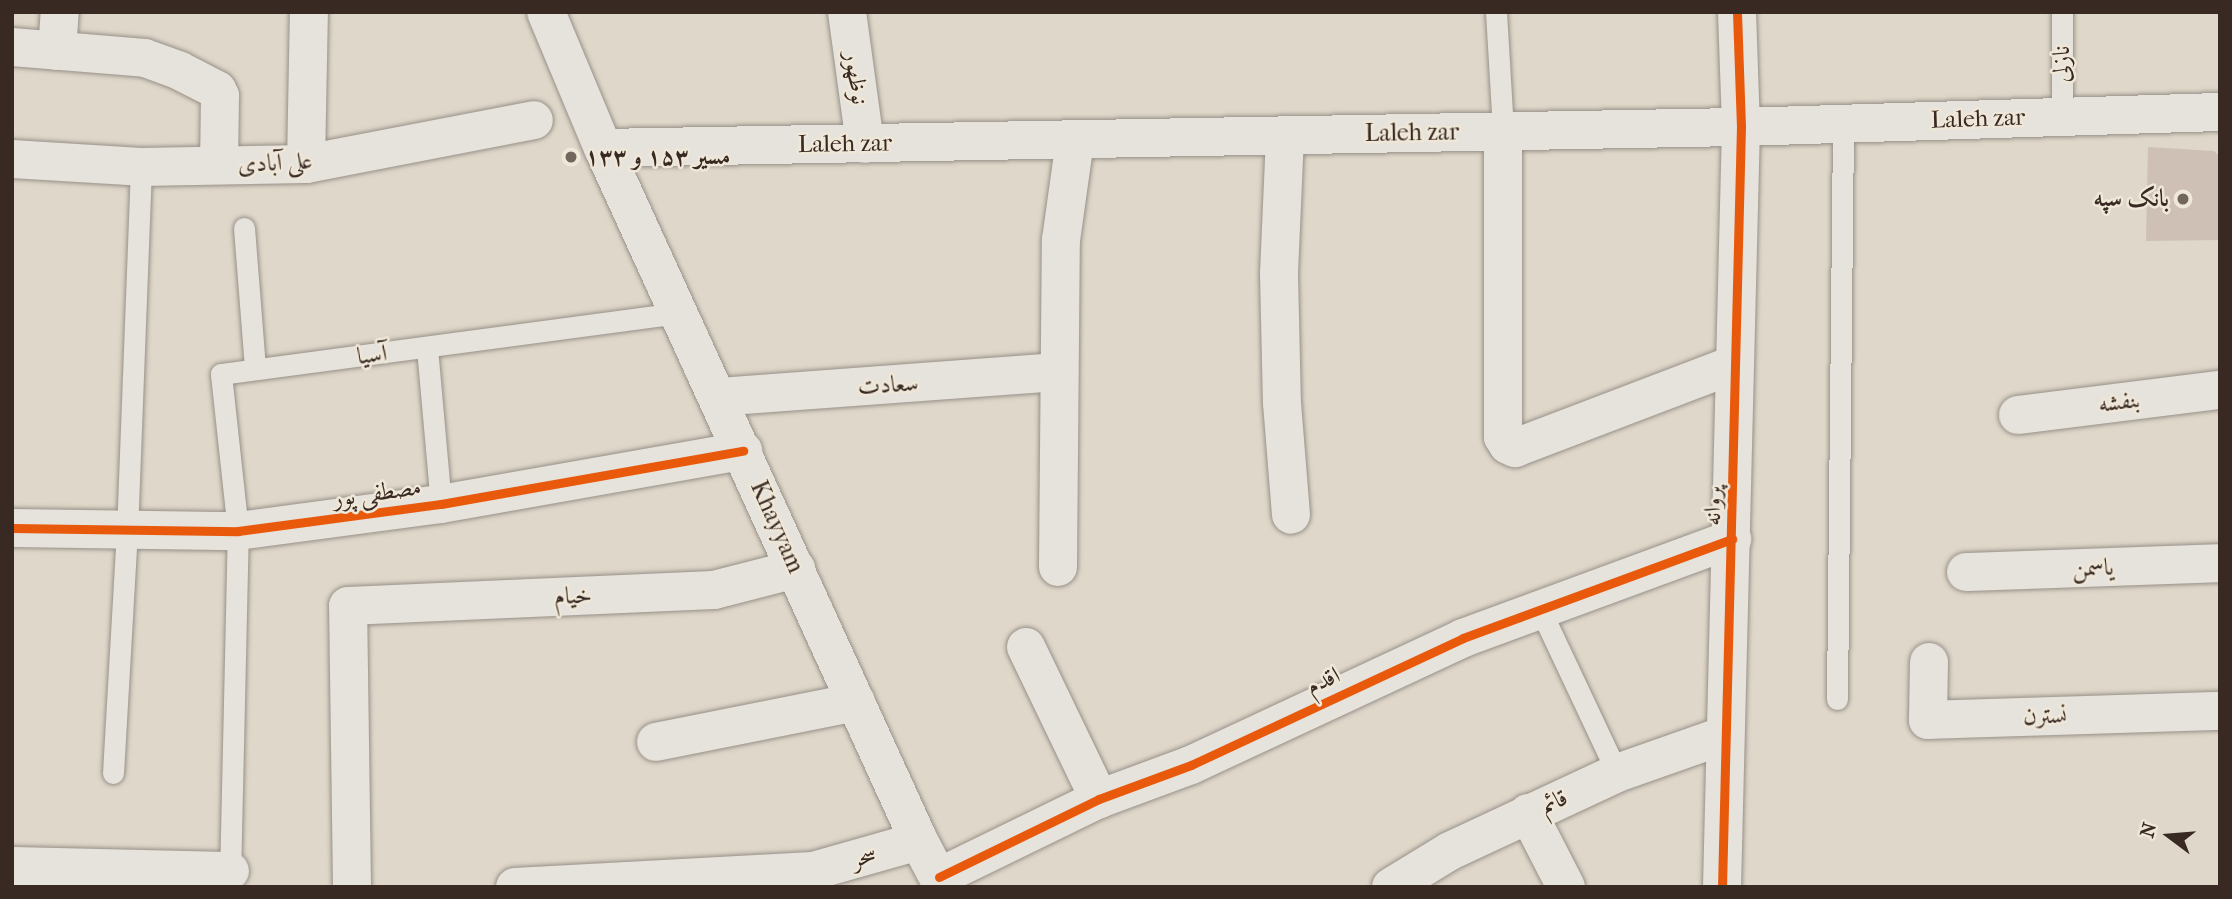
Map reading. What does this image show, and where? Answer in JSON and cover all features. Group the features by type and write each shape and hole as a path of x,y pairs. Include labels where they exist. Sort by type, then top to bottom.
{"street":[{"path":"57,51 61,12"},
{"path":"306,164 309,12"},
{"name":"Khayyam","path":"546,12 603,149 919,841 941,882"},
{"name":"نوظهور","path":"847,12 865,144"},
{"name":"پروانه","path":"1722,887 1741,127 1737,12"},
{"path":"12,47 145,58 180,71 217,90 220,96 219,165"},
{"name":"Laleh zar","path":"603,149 1741,127 2220,111"},
{"name":"علی آبادی","path":"12,159 141,167 306,164 534,120"},
{"path":"1503,131 1503,437 1508,445 1515,448 1735,363"},
{"path":"1285,136 1279,274 1282,403 1291,515"},
{"path":"1058,567 1061,240 1075,140"},
{"name":"سعادت","path":"718,397 1059,372"},
{"name":"بنفشه","path":"2018,415 2220,390"},
{"name":"مصطفی پور","path":"12,528 127,532 238,531 442,504 743,451"},
{"name":"اقدم","path":"941,882 1099,799 1191,765 1368,681 1540,609 1732,539"},
{"name":"یاسمن","path":"1966,572 2220,564"},
{"name":"خیام","path":"352,887 348,606 714,590 796,569"},
{"path":"1026,647 1099,799"},
{"name":"نسترن","path":"1929,662 1928,719 2220,712"},
{"path":"656,741 856,702"},
{"name":"قائم","path":"1391,887 1450,851 1528,813 1617,773 1726,736"},
{"path":"1528,813 1566,887"},
{"name":"سحر","path":"516,887 629,884 813,871 919,841"},
{"path":"12,866 230,879"}],"lane":[{"path":"1496,12 1503,131"},
{"name":"نازلی","path":"2062,12 2062,117"},
{"path":"1837,699 1843,124"},
{"path":"113,773 127,532 141,167"},
{"path":"244,228 255,369"},
{"name":"آسیا","path":"238,531 221,374 679,313"},
{"path":"427,348 442,504"},
{"path":"230,879 238,531"},
{"path":"1540,609 1617,773"}],"building":[{"name":"بانک سپه","path":"2148,147 2214,151 2220,157 2220,240 2146,241"}],"cycle path":[{"path":"1722,887 1741,127 1737,12"},
{"path":"12,528 238,531 441,504 743,451"},
{"path":"939,877 1099,799 1191,765 1463,638 1732,539"}],"place":[{"name":"مسیر ۱۵۳ و ۱۳۳","path":"571,157"},
{"name":"بانک سپه","path":"2183,199"}]}
